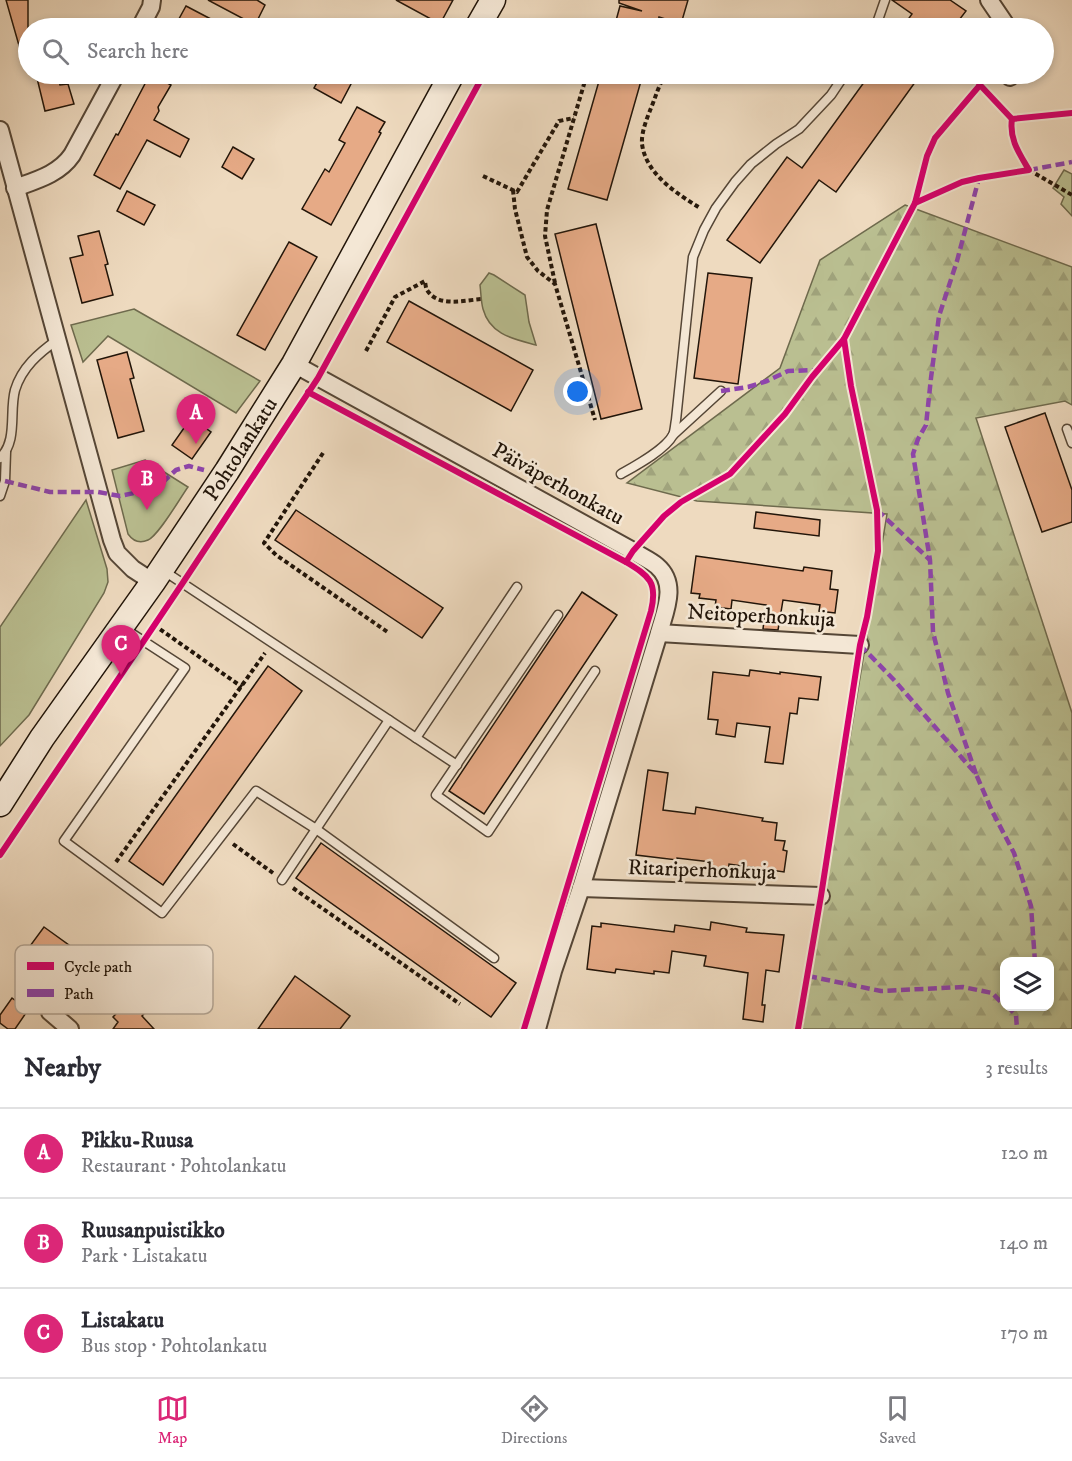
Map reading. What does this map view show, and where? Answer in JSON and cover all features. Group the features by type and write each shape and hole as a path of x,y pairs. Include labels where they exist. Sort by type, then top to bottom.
{"main road":[{"path":"483,18 493,0"},
{"name":"Pohtolankatu","path":"0,804 42,738 157,576 227,471 294,364 447,84"}],"street":[{"path":"146,18 152,7 152,0"},
{"path":"989,0 1001,18"},
{"path":"15,188 42,179 64,166 111,84"},
{"path":"0,130 112,540 117,553 133,569 157,576"},
{"name":"Päiväperhonkatu","path":"294,364 618,542 658,567 669,587 659,633 537,1029"},
{"name":"Neitoperhonkuja","path":"659,633 860,645"},
{"name":"Ritariperhonkuja","path":"581,888 821,896"},
{"path":"52,1014 69,1029"}],"lane":[{"path":"879,18 885,0"},
{"path":"673,435 693,257 704,230 729,190 751,164 799,129 838,84"},
{"path":"0,496 4,481 3,455 11,436 15,392 20,378 33,359 58,339"},
{"path":"621,474 661,448 721,391"},
{"path":"1067,429 1072,443"},
{"path":"157,576 273,643 457,765"},
{"path":"416,738 517,587"},
{"path":"558,615 436,795 488,832 596,671"},
{"path":"121,627 185,668 64,840 162,913 256,791 316,829 494,958"},
{"path":"282,880 389,720"}],"path":[{"path":"584,84 548,210 545,236 555,284 595,420"},
{"path":"660,84 642,142 646,160 659,177 678,194 712,215"},
{"path":"483,176 517,192 559,121 574,118"},
{"path":"1024,161 1029,170 1072,195"},
{"path":"1019,172 1029,170"},
{"path":"513,190 515,209 527,257 538,271 555,284"},
{"path":"366,351 395,297 425,281 427,290 438,299 450,302 482,299"},
{"path":"323,453 264,543 276,555 389,633"},
{"path":"144,640 160,617"},
{"path":"154,625 242,687"},
{"path":"108,874 273,643"},
{"path":"222,836 460,1004"}],"green space":[{"path":"1064,170 1072,174 1072,216 1061,204 1064,197 1053,188"},
{"path":"905,205 1072,267 1072,405 1065,401 976,418 1072,713 1072,1029 802,1029 887,514 697,501 627,483 780,368 820,260"},
{"path":"489,273 525,295 529,322 536,345 504,334 491,325 486,318 480,285"},
{"path":"134,309 260,381 236,413 108,336 83,362 71,325"},
{"path":"145,460 188,487 153,537 139,542 128,534 112,470"},
{"path":"86,500 107,569 108,582 104,593 29,715 0,746 0,627"}],"building":[{"path":"6,0 28,0 28,18 18,18 18,42"},
{"path":"208,0 257,0 265,5 258,18 242,18"},
{"path":"396,0 453,0 443,18 429,18"},
{"path":"619,0 688,0 683,18 617,18 620,6 642,11 619,3"},
{"path":"892,0 950,0 966,11 961,18 909,18 912,14"},
{"path":"186,6 209,18 179,18"},
{"path":"38,84 68,84 74,104 45,111"},
{"path":"145,84 171,85 158,107 159,111 154,120 189,139 180,157 147,140 120,189 94,175 116,134 118,135"},
{"path":"316,84 351,84 341,103 314,88"},
{"path":"598,84 640,84 607,200 568,189"},
{"path":"863,84 914,84 836,192 819,180 760,263 727,240 787,157 802,168"},
{"path":"357,107 385,122 331,225 302,209 325,169 329,172 345,143 339,140"},
{"path":"233,147 254,159 242,179 222,167"},
{"path":"127,191 155,205 144,225 117,211"},
{"path":"596,224 642,409 601,419 555,234"},
{"path":"99,231 113,295 82,303 70,258 83,255 78,236"},
{"path":"289,242 317,257 265,350 237,335"},
{"path":"708,273 752,278 738,384 694,378"},
{"path":"409,301 533,370 511,411 387,342"},
{"path":"127,352 134,378 130,379 144,431 118,438 97,360"},
{"path":"1045,413 1072,490 1072,522 1042,532 1005,427"},
{"path":"191,418 211,432 192,459 172,445"},
{"path":"296,510 443,608 422,638 275,540"},
{"path":"756,512 820,520 819,536 754,528"},
{"path":"696,556 803,571 804,567 832,571 830,589 838,590 835,613 819,611 820,605 783,600 778,630 763,629 766,605 732,600 731,609 715,607 716,600 699,598 700,594 691,593"},
{"path":"582,592 617,615 484,814 449,791"},
{"path":"268,666 302,691 163,885 129,861"},
{"path":"750,670 821,677 818,700 799,698 797,714 790,713 783,764 765,762 770,727 737,723 735,737 716,734 718,720 708,719 713,672 749,676"},
{"path":"648,770 668,773 663,810 695,814 696,807 763,818 762,821 777,823 775,840 785,841 783,850 787,851 784,872 729,864 728,872 710,870 711,862 636,855"},
{"path":"321,843 516,983 491,1017 296,878"},
{"path":"711,922 747,928 746,932 784,935 779,972 766,970 762,1005 765,1005 763,1022 743,1019 748,973 704,966 706,956 672,951 669,973 654,971 654,974 616,969 615,973 587,969 592,926 601,927 601,923 674,932 675,925 710,930"},
{"path":"44,927 69,945 31,945"},
{"path":"295,976 350,1016 340,1029 258,1029"},
{"path":"12,998 15,1000 15,1014 25,1014 15,1029 8,1029 0,1023 0,1015"},
{"path":"116,1014 144,1014 142,1016 154,1029 113,1029 118,1022 113,1017"}],"marked path":[{"path":"1029,170 1072,162"},
{"path":"976,774 948,693 933,632 930,560 913,454 926,425 939,316 957,261 979,178"},
{"path":"721,391 748,387 788,371 818,370"},
{"path":"5,481 50,492 98,492 120,496 153,489 176,470 189,466 204,470"},
{"path":"877,510 930,560"},
{"path":"860,645 895,681 976,774 1014,853 1031,906 1035,957"},
{"path":"808,976 881,991 963,987 992,993 1000,1001"},
{"path":"1012,1011 1016,1015 1017,1029"}],"cycle path":[{"path":"0,855 318,378 479,84"},
{"path":"980,84 1012,119 1072,113"},
{"path":"798,1029 860,645 878,551 877,510 851,386 844,339 915,203 927,156 935,138 980,85"},
{"path":"915,203 962,182 1029,170 1013,139 1012,119"},
{"path":"626,562 664,516 681,502 730,474 785,414 844,339"},
{"path":"308,392 626,562 641,571 652,586 651,611 524,1029"}],"place":[{"name":"Pikku-Ruusa","path":"196,444"},
{"name":"Ruusanpuistikko","path":"147,510"},
{"name":"Listakatu","path":"121,675"}]}
